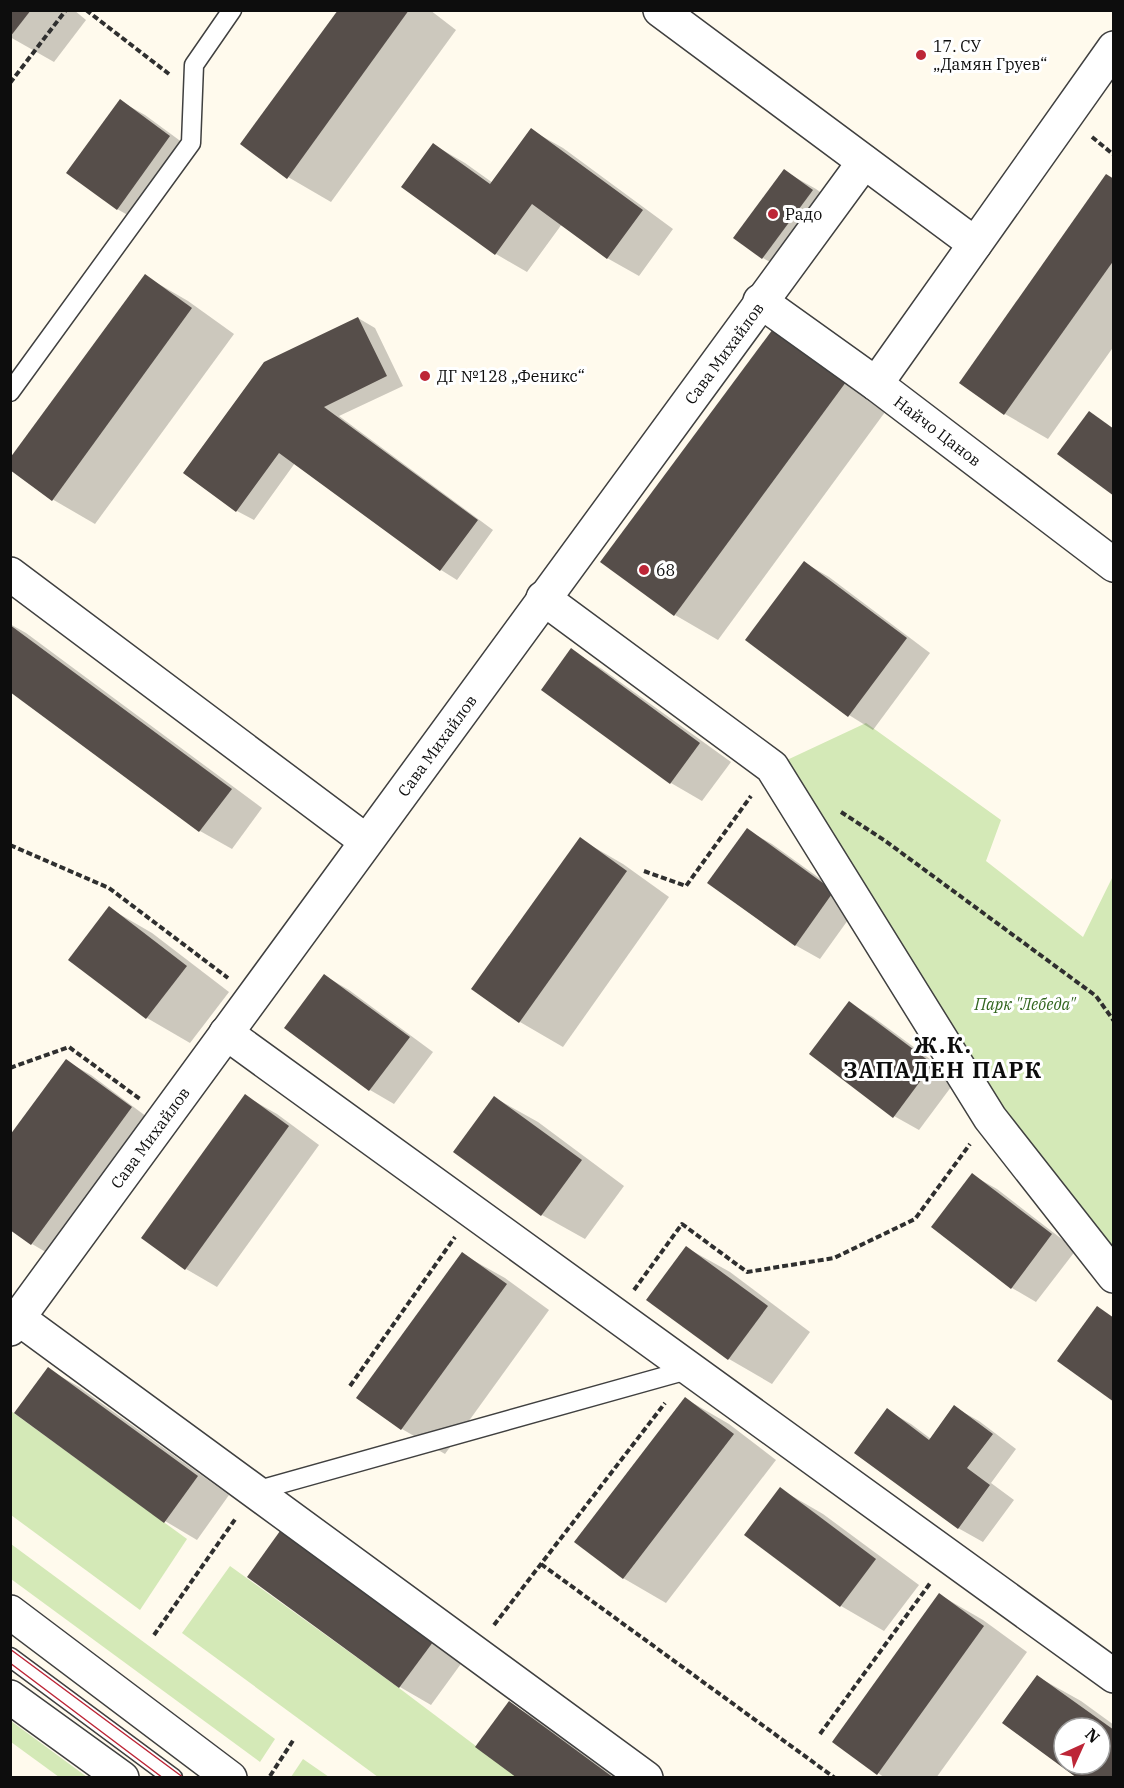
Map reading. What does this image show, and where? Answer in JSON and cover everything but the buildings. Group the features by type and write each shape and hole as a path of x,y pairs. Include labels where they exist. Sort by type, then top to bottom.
{"street":[{"path":"660,10 975,244"},
{"path":"876,384 1113,48"},
{"name":"Сава Михайлов","path":"13,1320 253,997 760,301 864,162"},
{"name":"Найчо Цанов","path":"760,301 876,384 1113,565"},
{"path":"10,574 366,841"},
{"path":"543,598 772,767 990,1118 1113,1276"},
{"path":"226,1033 1113,1676"},
{"path":"13,1320 255,1491 646,1778"},
{"path":"10,1612 230,1778"},
{"path":"10,1697 122,1778"}],"lane":[{"path":"10,392 191,142 194,65 232,10"},
{"path":"255,1491 691,1369"},
{"path":"10,1657 173,1778"}],"path":[{"path":"10,83 66,10"},
{"path":"86,10 192,93"},
{"path":"644,871 686,886 772,767"},
{"path":"837,810 884,840 1096,996 1113,1021"},
{"path":"10,845 110,888 253,997"},
{"path":"10,1068 69,1047 164,1118"},
{"path":"616,1315 682,1224 747,1272 834,1258 915,1219 990,1118"},
{"path":"350,1386 473,1211"},
{"path":"473,1652 691,1369"},
{"path":"154,1635 255,1491"},
{"path":"820,1734 950,1557"},
{"path":"541,1564 834,1778"},
{"path":"270,1776 294,1739"}],"green space":[{"name":"Парк \"Лебеда\"","path":"866,723 1001,820 986,861 1083,937 1113,876 1113,1276 772,767"},
{"path":"11,1411 187,1539 140,1610 11,1515"},
{"path":"11,1544 275,1739 260,1762 11,1579"},
{"path":"230,1566 399,1688 517,1777 378,1777 182,1633"},
{"path":"11,1721 87,1777 59,1777 11,1742"},
{"path":"303,1759 329,1777 291,1777"}],"tram line":[{"path":"10,1649 184,1778"},
{"path":"10,1663 163,1778"}],"place":[{"name":"17. СУ „Дамян Груев“","path":"921,55"},
{"name":"Радо","path":"773,214"},
{"name":"ДГ №128 „Феникс“","path":"425,376"},
{"name":"68","path":"644,570"}],"district":[{"name":"Ж.К. ЗАПАДЕН ПАРК","path":"943,1058"}]}
